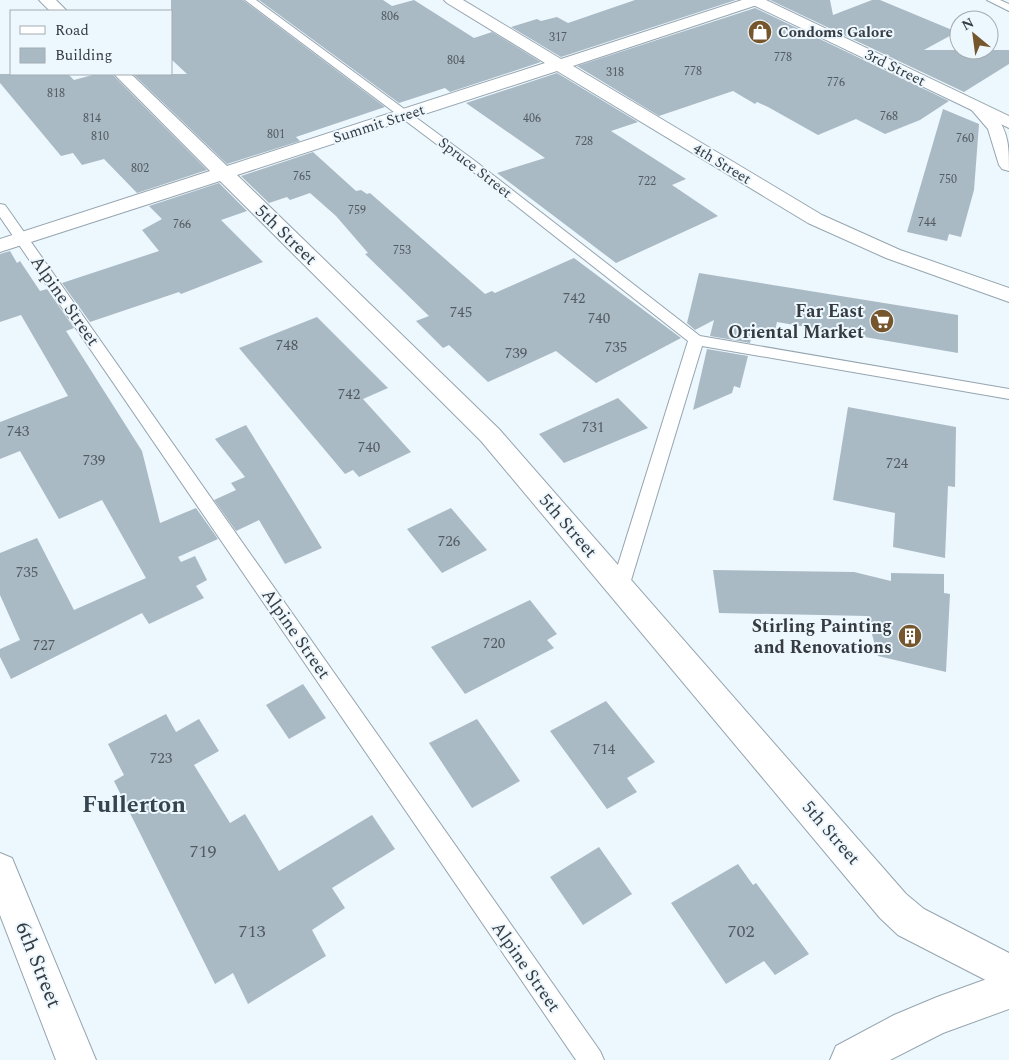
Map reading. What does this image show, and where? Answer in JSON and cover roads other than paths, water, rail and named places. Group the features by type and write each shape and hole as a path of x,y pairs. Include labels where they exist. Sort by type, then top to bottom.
{"street":[{"path":"47,0 57,10"},
{"name":"4th Street","path":"452,0 815,219 893,254 1009,294"},
{"name":"Summit Street","path":"0,246 559,66 756,0"},
{"name":"3rd Street","path":"756,0 1009,123"},
{"name":"5th Street","path":"123,75 490,435 892,906 911,922 1009,973"},
{"path":"979,108 997,128 1009,165"},
{"name":"6th Street","path":"0,870 76,1060"},
{"path":"850,1060 937,1016 1009,990"}],"lane":[{"name":"Spruce Street","path":"250,0 406,115 696,340"},
{"path":"992,0 1009,8"},
{"name":"Alpine Street","path":"0,208 591,1060"},
{"path":"620,587 696,340 1009,394"}],"place":[{"name":"Condoms Galore","path":"760,32"},
{"name":"Far East Oriental Market","path":"882,321"},
{"name":"Stirling Painting and Renovations","path":"910,636"}],"district":[{"name":"Fullerton","path":"134,805"}]}
